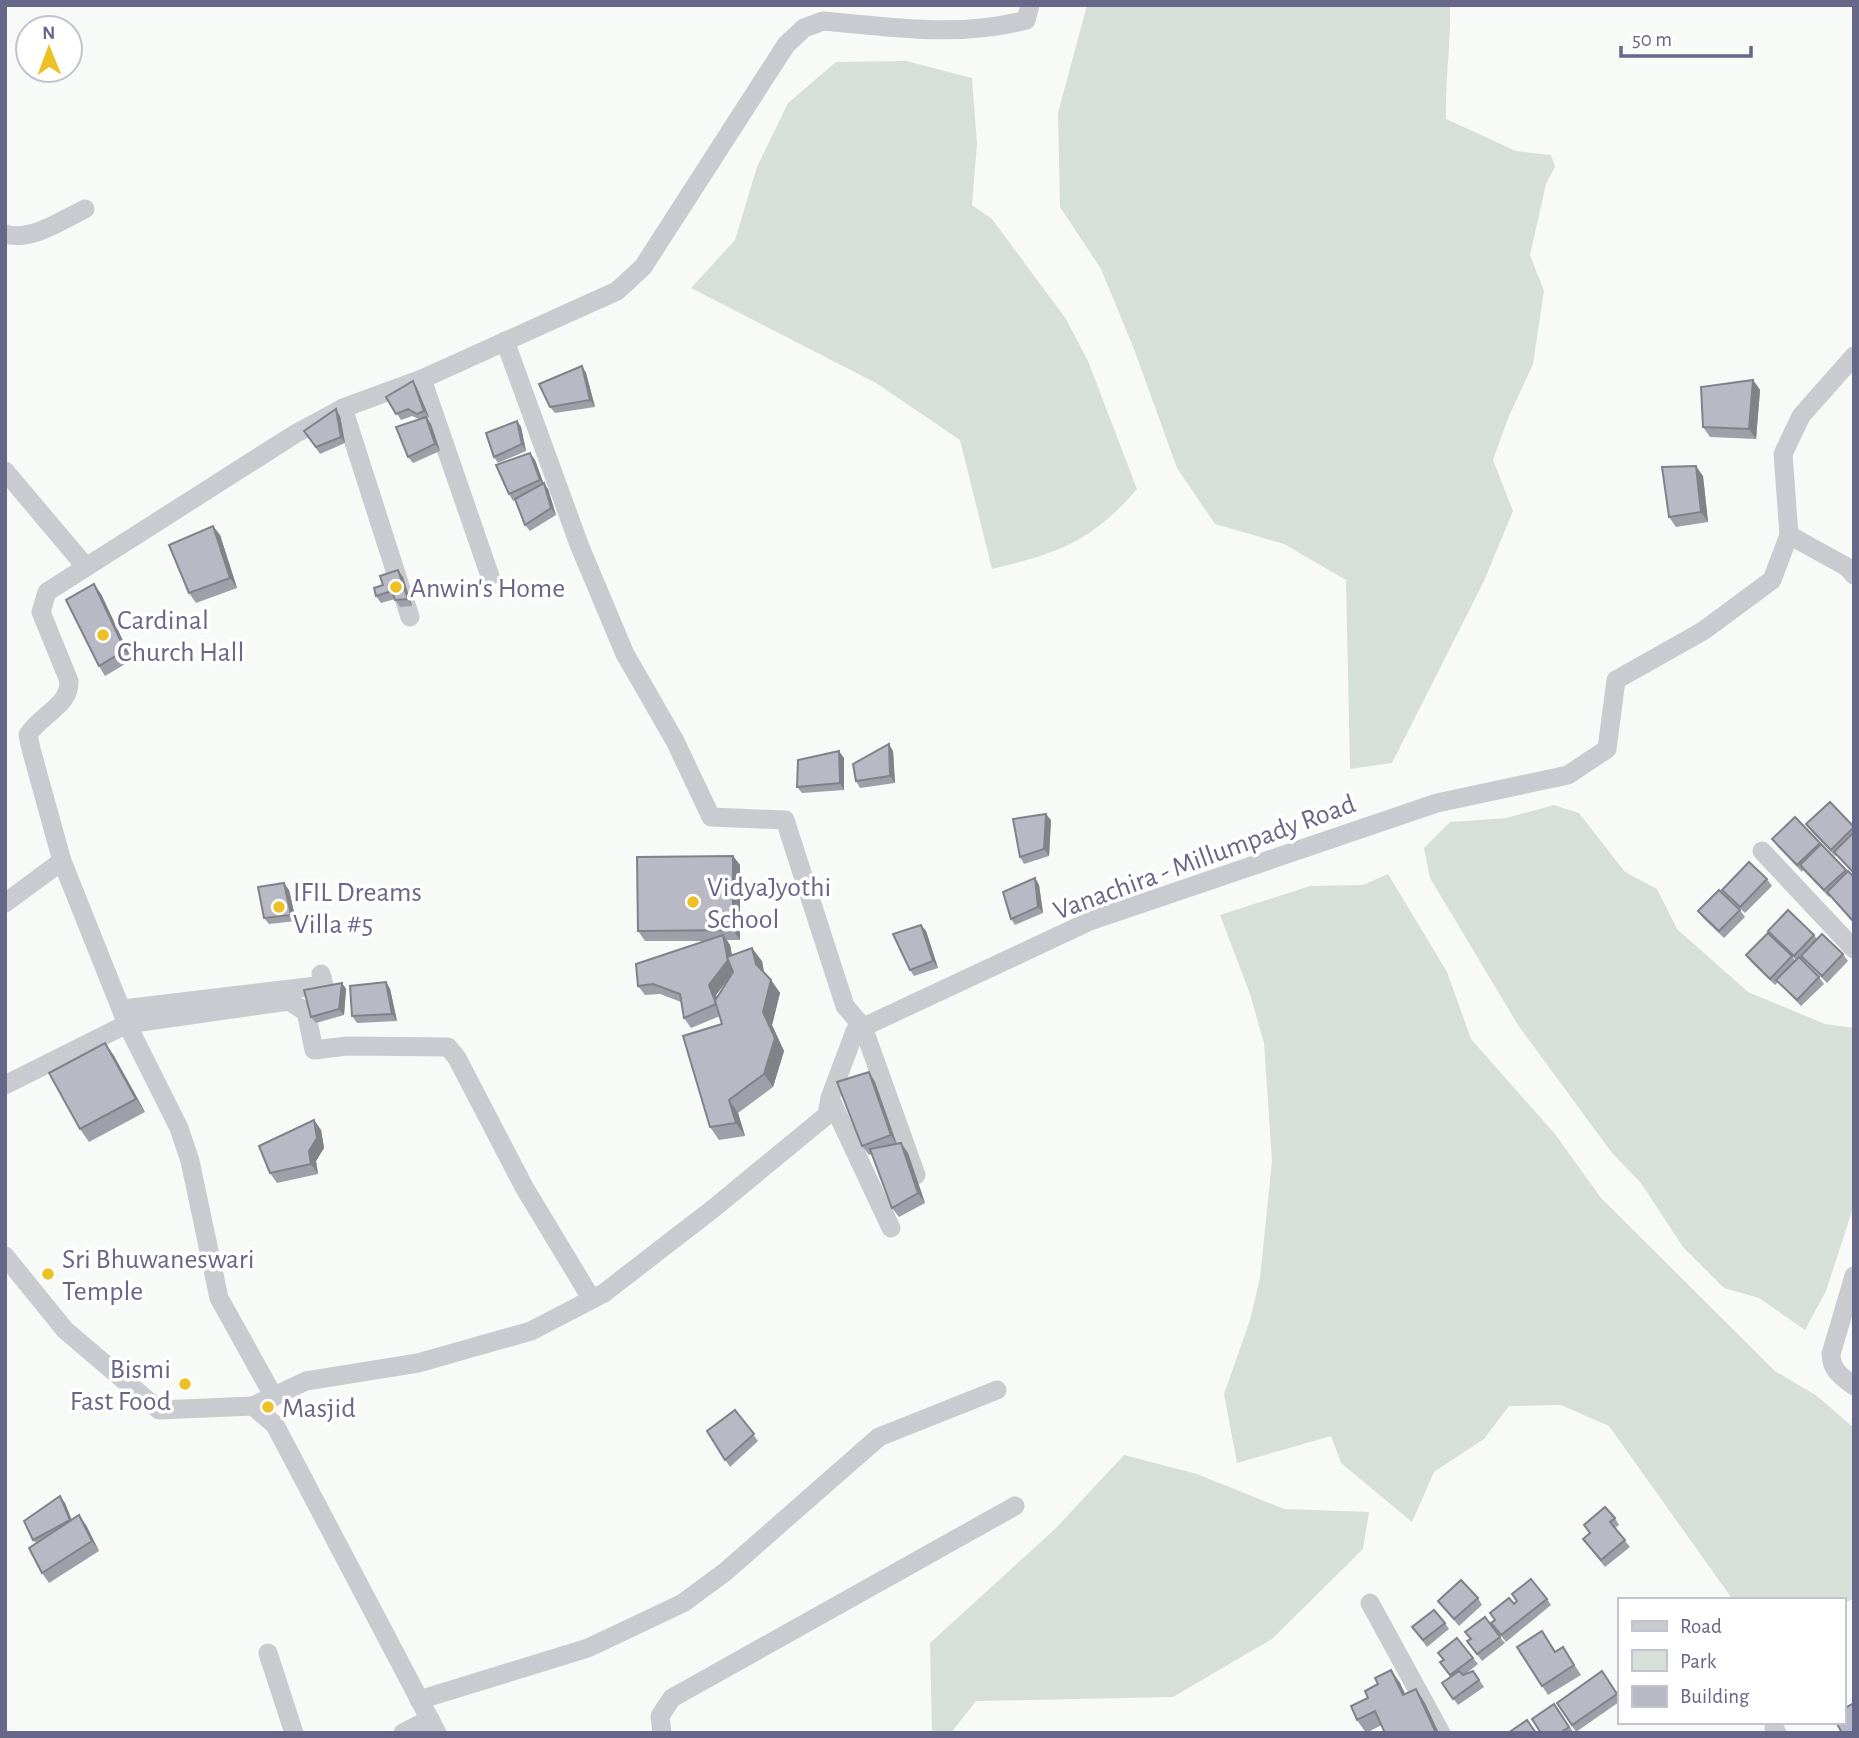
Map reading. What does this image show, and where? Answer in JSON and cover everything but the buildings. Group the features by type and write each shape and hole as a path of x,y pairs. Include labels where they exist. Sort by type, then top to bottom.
{"street":[{"path":"274,1397 219,1298 190,1161 179,1128 125,1016 62,862 28,736 36,722 64,701 69,692 69,681 41,612 42,601 47,592 295,434 343,408 422,379 617,291 643,267 786,45 804,27 823,20 945,32 974,31 1026,20 1030,5"},
{"path":"5,234 18,237 35,232 85,209"},
{"path":"505,341 580,547 625,654 675,741 711,817 785,820 845,1006 863,1027 916,1175"},
{"name":"Vanachira - Millumpady Road","path":"863,1027 1090,921 1437,803 1568,775 1606,750 1616,680 1703,631 1772,580 1788,535 1783,454 1801,416 1854,356"},
{"path":"422,379 490,576"},
{"path":"343,408 410,617"},
{"path":"5,471 86,567"},
{"path":"1788,535 1847,567 1854,575"},
{"path":"1762,851 1854,948"},
{"path":"5,903 62,862"},
{"path":"5,1085 125,1016 290,995 324,985 321,974"},
{"path":"290,995 306,1012 314,1050 347,1046 447,1047 457,1058 524,1187 591,1297"},
{"path":"5,1256 65,1330 159,1410 253,1406 306,1381 418,1363 530,1331 591,1297 604,1293 714,1208 827,1115 830,1098 855,1031 863,1027"},
{"path":"830,1098 891,1228"},
{"path":"1854,1276 1830,1354 1831,1363 1837,1373 1854,1386"},
{"path":"419,1700 588,1648 683,1603 725,1572 879,1437 997,1390"},
{"path":"253,1406 275,1425 433,1726 403,1733"},
{"path":"662,1733 660,1716 671,1698 1016,1506"},
{"path":"1370,1603 1441,1733"},
{"path":"268,1653 293,1733"}],"green space":[{"path":"1087,5 1450,5 1446,119 1516,151 1551,155 1555,167 1546,184 1530,255 1544,291 1533,364 1509,416 1493,460 1513,511 1484,581 1392,763 1350,769 1346,580 1284,544 1215,524 1177,468 1134,349 1101,269 1060,207 1058,113"},
{"path":"906,61 972,78 977,144 972,205 992,219 1066,319 1088,361 1137,489 1104,522 1072,543 1055,551 992,569 960,440 876,383 691,288 735,240 757,167 788,103 836,62"},
{"path":"1554,805 1579,813 1625,872 1657,889 1677,929 1748,992 1825,1024 1854,1028 1854,1205 1826,1291 1805,1330 1759,1298 1724,1288 1683,1247 1641,1183 1612,1153 1518,1025 1430,878 1424,848 1450,822 1506,818"},
{"path":"1388,874 1447,972 1471,1039 1555,1134 1601,1198 1775,1371 1817,1396 1854,1428 1854,1599 1845,1602 1845,1598 1732,1598 1609,1426 1561,1405 1509,1406 1484,1439 1434,1472 1412,1522 1341,1463 1331,1436 1237,1463 1224,1394 1250,1320 1260,1278 1272,1161 1264,1043 1250,994 1220,915 1310,886 1363,885"},
{"path":"1124,1455 1197,1474 1284,1509 1369,1512 1363,1549 1272,1639 1173,1697 976,1701 951,1733 932,1733 930,1643 1055,1529"}],"place":[{"name":"Anwin's Home","path":"396,587"},
{"name":"Cardinal Church Hall","path":"103,635"},
{"name":"VidyaJyothi School","path":"693,902"},
{"name":"IFIL Dreams Villa #5","path":"279,907"},
{"name":"Sri Bhuwaneswari Temple","path":"48,1274"},
{"name":"Bismi Fast Food","path":"185,1384"},
{"name":"Masjid","path":"268,1407"}]}
